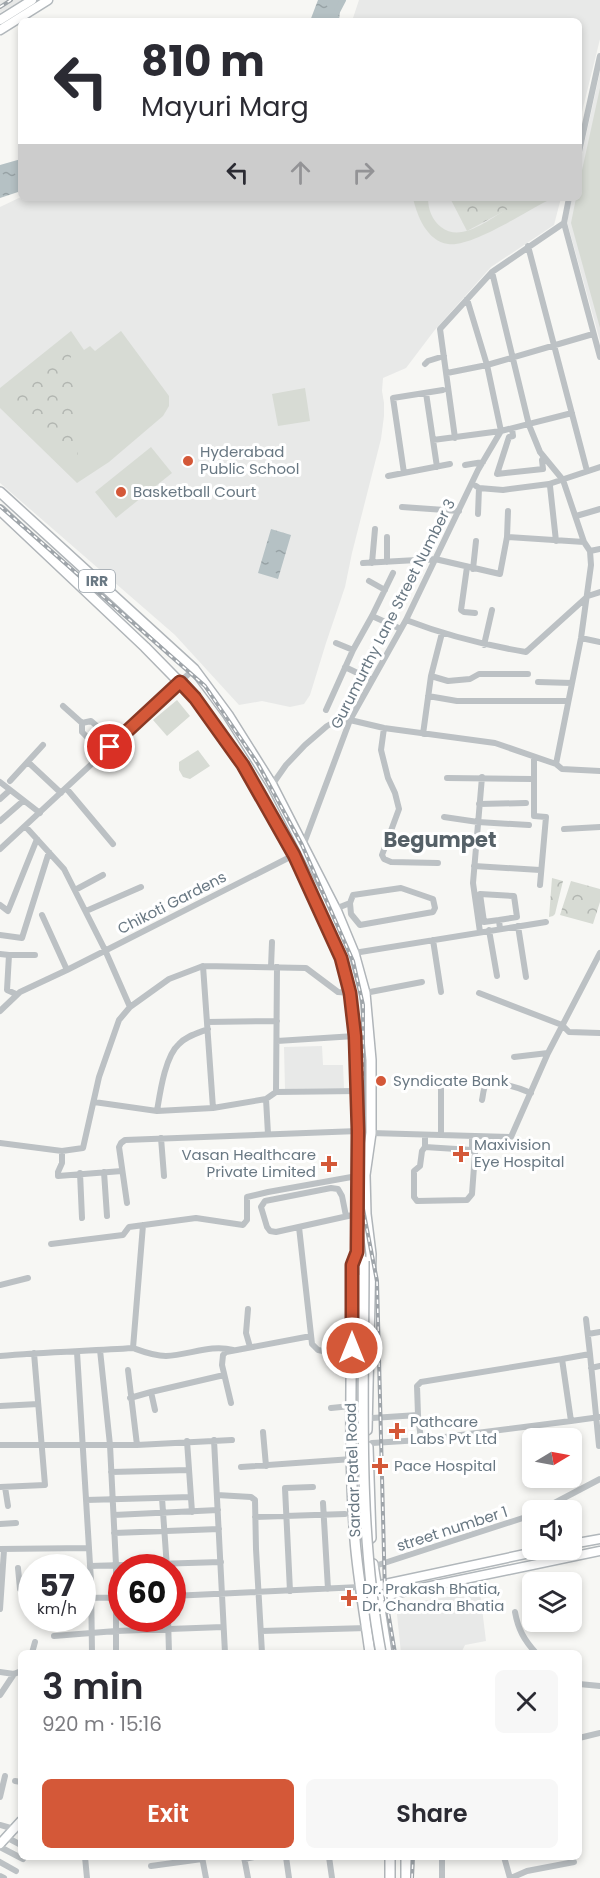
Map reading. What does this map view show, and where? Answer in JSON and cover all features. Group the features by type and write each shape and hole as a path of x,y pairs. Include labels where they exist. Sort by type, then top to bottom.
{"main road":[{"name":"Sardar Patel Road","path":"0,492 194,669 228,715 272,785 335,909 354,953 365,993 371,1060 372,1133 365,1175 362,1214"},
{"name":"Sardar Patel Road","path":"0,510 195,698 243,765 294,855 341,958 350,993 355,1036 357,1176 370,1254 367,1443 373,1539 387,1650"},
{"name":"IRR","path":"362,1214 359,1258 357,1435 363,1563 376,1650"},
{"name":"Sardar Patel Road","path":"359,1258 352,1265 352,1459 355,1539 370,1650"},
{"name":"IRR","path":"359,1258 367,1548 380,1650"},
{"path":"355,1539 373,1539"},
{"path":"361,1592 366,1604 369,1623 374,1626 382,1619"},
{"path":"390,1860 390,1878"},
{"path":"405,1860 406,1878"}],"street":[{"path":"0,20 32,0"},
{"path":"19,18 48,0"},
{"path":"0,30 18,19"},
{"path":"582,138 600,56"},
{"path":"568,201 564,223 600,357"},
{"path":"455,438 440,329 492,272 564,223"},
{"path":"528,246 587,471"},
{"path":"492,272 529,425 540,452 563,480 584,542 590,551 588,596 556,764"},
{"path":"467,299 488,365 501,431"},
{"path":"447,374 488,365 593,334"},
{"path":"424,364 444,356"},
{"path":"404,473 393,398 443,390"},
{"path":"426,393 437,466"},
{"path":"433,440 512,429 572,413"},
{"path":"512,429 513,436 509,437 497,474 543,469 544,457"},
{"name":"Gurumurthy Lane Street Number 3","path":"303,846 350,720 406,620 459,511 476,486 483,462 501,431"},
{"path":"465,465 483,462"},
{"path":"388,476 450,464"},
{"path":"478,514 476,486 503,490 549,484 600,467"},
{"path":"550,486 556,541"},
{"path":"402,507 459,511"},
{"path":"576,516 600,509"},
{"path":"363,563 435,559 500,574 507,537 508,511"},
{"path":"372,562 375,529"},
{"path":"387,537 387,562"},
{"path":"507,537 584,542"},
{"path":"475,613 461,610 476,541"},
{"path":"590,551 600,549"},
{"path":"326,710 353,650 393,573"},
{"path":"369,581 385,591"},
{"path":"406,620 484,645 526,652 588,596 600,592"},
{"path":"484,645 492,610"},
{"path":"372,616 400,629"},
{"path":"423,734 431,676 442,633"},
{"path":"581,638 600,642"},
{"path":"336,643 353,650"},
{"path":"345,667 372,680"},
{"path":"0,849 194,669"},
{"path":"431,676 448,681 470,679 479,674 528,674"},
{"path":"538,682 572,683"},
{"path":"428,696 457,701 568,701"},
{"path":"63,706 82,723 82,732 89,739 100,734"},
{"path":"272,785 286,765 327,726 336,721 350,720 423,734 495,742 556,764 562,769 600,771"},
{"path":"82,723 91,721 112,745"},
{"path":"384,728 381,750 399,809 382,855 384,859 391,862 438,863"},
{"path":"10,781 43,745"},
{"path":"534,757 534,816 546,817 540,885"},
{"path":"28,762 64,790 113,844"},
{"path":"480,932 473,883 482,777"},
{"path":"447,778 533,779"},
{"path":"0,782 40,813"},
{"path":"0,799 10,790"},
{"path":"0,821 23,801"},
{"path":"479,804 526,803"},
{"path":"444,818 529,825"},
{"path":"25,826 64,869 105,950 130,1007"},
{"path":"564,829 600,827"},
{"path":"0,905 8,911 37,839"},
{"path":"0,935 22,938 49,852"},
{"name":"Chikoti Gardens","path":"16,994 294,855"},
{"path":"474,866 540,870"},
{"path":"75,890 103,875"},
{"path":"86,912 141,887"},
{"path":"401,888 433,899 435,908 433,912 360,925 351,914 350,903 353,895 401,888"},
{"path":"480,894 514,896 518,917 499,920 484,922 480,894"},
{"path":"335,909 350,903"},
{"path":"42,915 66,970"},
{"path":"499,920 500,928"},
{"path":"344,929 357,922"},
{"path":"354,953 546,922"},
{"path":"518,926 526,977"},
{"path":"489,930 497,976"},
{"path":"434,940 441,992"},
{"path":"272,942 277,1021 276,1092"},
{"path":"372,1133 511,1137 548,1053 600,953"},
{"path":"0,954 35,955"},
{"path":"1,1009 16,994 8,990 9,955"},
{"path":"0,1143 62,1151 83,1148 99,1077 119,1020 130,1007 169,979 203,966 306,968 338,992 350,993"},
{"path":"203,966 213,1108"},
{"path":"365,993 422,982"},
{"path":"479,993 562,1025 569,1032 600,1033"},
{"path":"207,1022 277,1021"},
{"path":"157,1111 173,1052 178,1044 208,1029"},
{"path":"277,1041 355,1036"},
{"path":"514,1057 548,1053"},
{"path":"482,1100 484,1088 488,1085 505,1084 531,1092"},
{"path":"441,1087 441,1135"},
{"path":"94,1102 157,1111 213,1108 266,1099 276,1092 357,1091"},
{"path":"266,1099 268,1134"},
{"path":"128,1203 119,1147 125,1140 358,1131"},
{"path":"425,1135 425,1147 422,1150 420,1166 414,1172 414,1197 417,1201 467,1200 472,1194 475,1153 472,1150 472,1136"},
{"path":"160,1138 164,1176"},
{"path":"425,1147 472,1150"},
{"path":"62,1151 58,1176 122,1171"},
{"path":"104,1172 107,1216"},
{"path":"80,1173 82,1218"},
{"path":"51,1244 123,1235 129,1227 196,1218 243,1225 247,1220 247,1197 357,1176"},
{"path":"346,1216 342,1196 338,1189 331,1188 264,1201 261,1208 267,1227 270,1231 276,1232 362,1214"},
{"path":"133,1348 143,1225"},
{"path":"299,1227 312,1344 318,1350 352,1348"},
{"path":"0,1285 28,1278"},
{"path":"248,1309 246,1333 250,1347"},
{"path":"586,1319 591,1368 596,1383 599,1446"},
{"path":"588,1334 600,1332"},
{"path":"231,1403 222,1365 223,1355 234,1350 311,1336"},
{"path":"0,1356 133,1348 167,1356 214,1348 234,1350"},
{"path":"100,1350 110,1445 115,1554"},
{"path":"77,1352 89,1554"},
{"path":"8,1506 2,1487 45,1485 34,1353"},
{"path":"421,1440 417,1386 421,1383 590,1354"},
{"path":"562,1359 571,1421"},
{"path":"591,1368 600,1366"},
{"path":"128,1370 137,1445"},
{"path":"130,1398 224,1375"},
{"path":"151,1392 154,1410"},
{"path":"0,1406 38,1404"},
{"path":"331,1408 351,1406"},
{"path":"372,1418 418,1415"},
{"path":"372,1443 421,1440 598,1417"},
{"path":"263,1432 266,1466"},
{"path":"214,1440 225,1650"},
{"path":"0,1445 137,1445 232,1440"},
{"path":"187,1441 192,1512"},
{"path":"241,1467 352,1459"},
{"path":"111,1472 189,1470"},
{"path":"560,1500 600,1479"},
{"path":"290,1591 285,1488 313,1487"},
{"path":"217,1495 253,1498 255,1503 262,1650"},
{"path":"86,1500 191,1497"},
{"path":"162,1498 166,1554"},
{"path":"322,1503 328,1589"},
{"path":"114,1515 218,1510"},
{"path":"255,1517 345,1514"},
{"name":"street number 1","path":"378,1565 522,1518"},
{"path":"0,1524 16,1523"},
{"path":"114,1533 219,1529"},
{"path":"582,1542 600,1539"},
{"path":"0,1609 2,1550 89,1548"},
{"path":"582,1552 600,1551"},
{"path":"378,1586 522,1555"},
{"path":"379,1596 436,1585 536,1560"},
{"path":"186,1564 221,1562"},
{"path":"434,1573 436,1585"},
{"path":"186,1595 328,1589 361,1592"},
{"path":"515,1612 517,1626 534,1650"},
{"path":"186,1628 223,1627"},
{"path":"261,1631 367,1628"},
{"path":"54,1636 108,1632"},
{"path":"116,1632 116,1650"},
{"path":"169,1632 169,1650"},
{"path":"92,1633 92,1650"},
{"path":"33,1650 35,1642"},
{"path":"0,1672 18,1672"},
{"path":"0,1695 14,1674"},
{"path":"582,1684 600,1686"},
{"path":"582,1736 600,1733"},
{"path":"0,1797 5,1776"},
{"path":"0,1825 17,1829"},
{"path":"2,1843 17,1829"},
{"path":"2,1843 18,1845"},
{"path":"2,1843 18,1856"},
{"path":"85,1860 87,1878"},
{"path":"151,1866 189,1860"},
{"path":"202,1860 206,1878"},
{"path":"244,1860 248,1878"},
{"path":"286,1860 289,1878"},
{"path":"329,1860 332,1878"},
{"path":"442,1860 442,1878"},
{"path":"505,1860 510,1878 527,1871 574,1862"},
{"path":"0,1862 16,1871"}],"shaded area":[{"path":"0,0 22,0 0,13"},
{"path":"359,0 600,0 600,39 582,112 582,18 353,18"},
{"path":"600,72 600,341 567,222 571,201 582,201 582,153"},
{"name":"Hyderabad Public School","path":"18,198 18,201 560,201 554,225 491,267 434,331 406,368 383,378 384,416 381,439 345,587 310,695 304,704 290,707 262,701 239,705 175,635 0,483 0,207"},
{"path":"322,1046 323,1065 343,1065 344,1088 285,1089 284,1047"},
{"path":"480,1592 486,1641 465,1645 462,1650 401,1650 396,1605"}],"green space":[{"path":"600,88 600,328 571,223 575,201 582,201 582,170"},
{"path":"414,201 428,201 431,214 441,227 451,232 462,232 486,222 520,202 547,201 483,235 458,244 448,244 434,238 424,227"},
{"path":"452,201 523,201 467,231"},
{"path":"71,331 84,350 90,346 95,351 121,331 169,396 169,406 163,416 109,462 77,483 0,408 0,388"},
{"path":"70,345 79,470 8,400"},
{"path":"305,388 310,421 278,426 272,394"},
{"path":"151,447 172,473 116,518 95,492"},
{"path":"177,700 190,716 167,736 153,720"},
{"path":"198,750 210,766 190,779 183,777 179,770 179,762"},
{"path":"552,878 563,881 555,914 549,917"},
{"path":"571,881 600,889 600,902 593,924 560,915"}],"water":[{"path":"318,0 341,0 339,18 311,18"},
{"path":"18,160 18,192 0,198 0,165"},
{"path":"271,529 291,535 278,579 258,573"}],"waterway":[{"path":"334,18 343,0"}],"railway":[{"path":"0,7 11,0"},
{"path":"0,506 205,686 258,764 302,845 353,961 363,1005 363,1209 377,1281 385,1594 394,1650"},
{"path":"412,1878 413,1860"}],"place":[{"name":"Hyderabad Public School","path":"188,461"},
{"name":"Basketball Court","path":"121,492"},
{"name":"Syndicate Bank","path":"381,1081"},
{"name":"Maxivision Eye Hospital","path":"461,1154"},
{"name":"Vasan Healthcare Private Limited","path":"329,1164"},
{"name":"Pathcare Labs Pvt Ltd","path":"397,1431"},
{"name":"Pace Hospital","path":"380,1466"},
{"name":"Dr. Prakash Bhatia, Dr. Chandra Bhatia","path":"349,1598"}],"district":[{"name":"Begumpet","path":"440,840"}],"route":[{"path":"110,747 180,682 195,698 243,765 294,855 341,958 351,998 357,1091 357,1252 352,1265 352,1348"}]}
